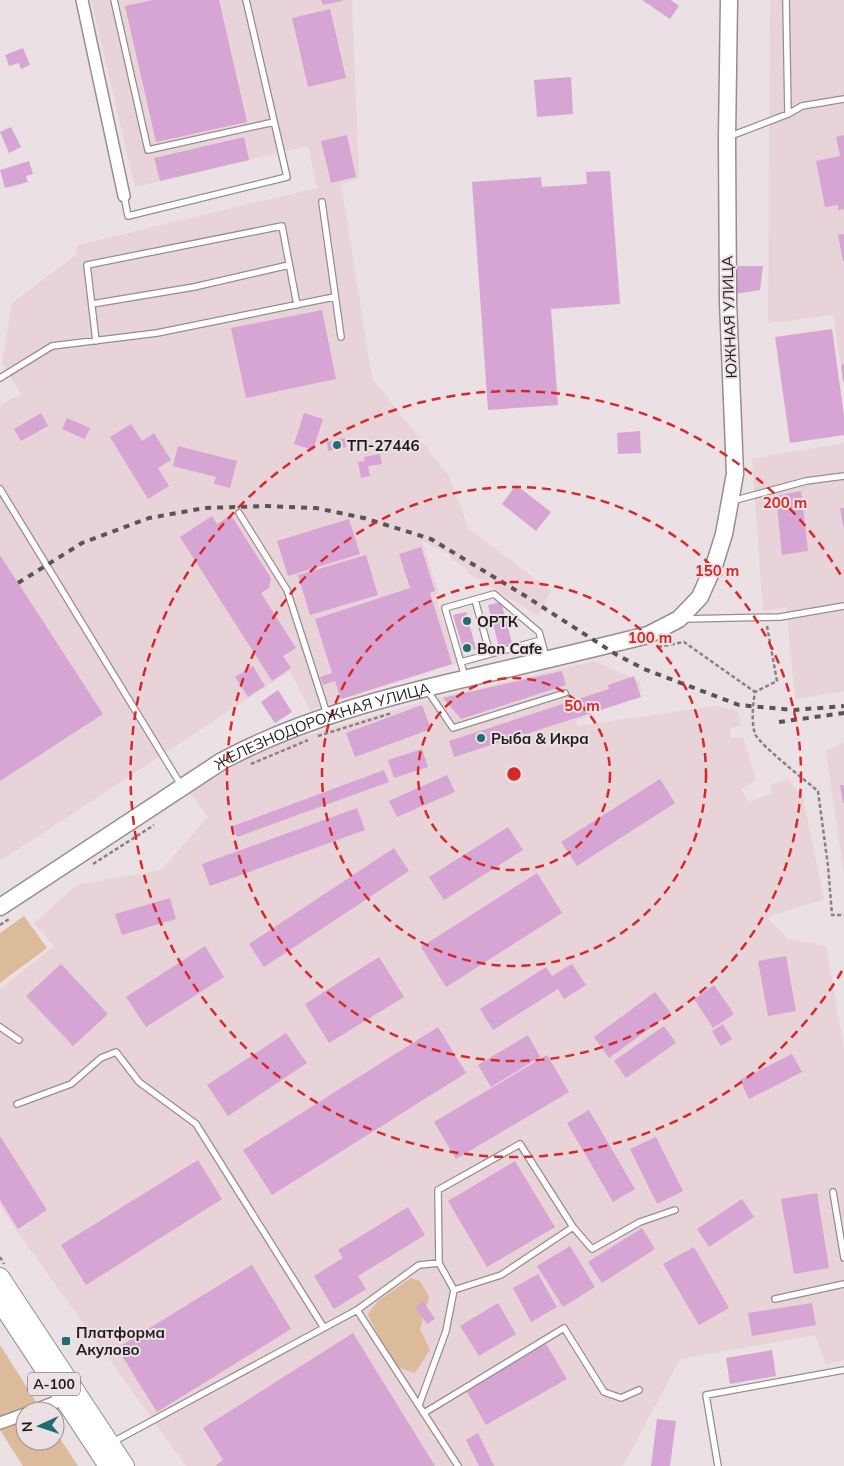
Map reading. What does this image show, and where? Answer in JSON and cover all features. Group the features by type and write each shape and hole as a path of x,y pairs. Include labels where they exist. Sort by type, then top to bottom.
{"main road":[{"name":"А-100","path":"0,1277 125,1466"},
{"name":"А-100","path":"0,1302 108,1466"}],"street":[{"path":"82,0 124,196"},
{"name":"ЮЖНАЯ УЛИЦА","path":"679,619 700,597 714,563 724,534 735,474 728,301 727,138 729,0"},
{"name":"ЖЕЛЕЗНОДОРОЖНАЯ УЛИЦА","path":"0,907 222,761 247,748 328,716 426,688 648,635 679,619"},
{"path":"59,1401 64,1399"},
{"path":"0,1423 15,1418"}],"lane":[{"path":"114,0 148,150 274,122"},
{"path":"124,196 128,216 287,177 246,0"},
{"path":"786,0 788,114"},
{"path":"727,138 788,114 802,106 844,99"},
{"path":"322,202 341,337"},
{"path":"96,341 87,265 282,226 297,305"},
{"path":"92,304 194,287 289,266"},
{"path":"0,378 52,346 157,333 334,297"},
{"path":"730,502 806,481 844,476"},
{"path":"0,489 183,787"},
{"path":"238,513 287,590 328,716"},
{"path":"466,678 445,608 494,594 539,632 546,660"},
{"path":"475,600 490,654"},
{"path":"679,619 780,616 844,606"},
{"path":"461,662 541,640"},
{"path":"426,688 453,728 565,693"},
{"path":"0,1027 19,1040"},
{"path":"17,1104 71,1084 101,1058 116,1052 139,1082 196,1124 324,1328"},
{"path":"419,1406 446,1331 454,1290 439,1264 438,1190 520,1144 573,1227 592,1249 640,1222 675,1210"},
{"path":"833,1192 844,1258"},
{"path":"454,1290 501,1275 573,1227"},
{"path":"110,1444 357,1310 419,1264 439,1264"},
{"path":"775,1298 844,1284"},
{"path":"357,1310 458,1466"},
{"path":"424,1413 564,1328 604,1392 621,1398 639,1390"},
{"path":"718,1466 706,1395 844,1370"}],"path":[{"path":"755,692 777,681 765,617"},
{"path":"657,647 684,642 755,692"},
{"path":"755,692 752,706 756,735 778,758 818,792 828,866 832,915 844,916"},
{"path":"251,764 314,738 397,712"},
{"path":"88,868 161,820"},
{"path":"0,925 16,915"}],"shaded area":[{"path":"91,0 352,0 359,179 341,183 372,378 448,475 469,529 551,591 538,616 468,573 469,570 450,558 451,555 422,541 439,593 435,595 457,663 310,710 290,671 0,861 0,406 12,398 22,395 2,363 12,303 76,255 78,245 317,188 308,146 135,187"},
{"path":"770,0 844,0 844,385 833,315 768,323"},
{"path":"844,443 844,691 795,699 786,607 763,611 752,459"},
{"path":"594,661 639,681 642,691 633,698 575,721 578,726 715,706 737,710 741,725 730,729 731,738 743,737 756,780 741,789 749,802 771,794 770,785 788,779 803,798 824,899 767,917 788,939 826,946 844,1048 844,1360 826,1364 815,1335 680,1359 623,1466 186,1466 0,1205 0,989 54,946 34,923 77,885 161,870 208,817 190,793 259,751 440,697"},
{"path":"844,742 844,875 826,751"},
{"path":"24,916 47,948 0,983 0,933"},
{"path":"411,1278 420,1281 429,1297 420,1329 430,1350 415,1373 397,1367 368,1314 377,1302"},
{"path":"0,1345 36,1401 15,1401 15,1451 65,1451 65,1446 78,1466 23,1466 0,1430"}],"building":[{"path":"153,0 219,0 247,122 156,142 125,6"},
{"path":"321,0 342,0 342,1 323,5"},
{"path":"642,0 671,0 679,6 670,19"},
{"path":"330,9 346,78 308,87 292,18"},
{"path":"23,48 30,65 21,69 19,63 9,66 5,55"},
{"path":"571,77 573,114 537,117 534,80"},
{"path":"11,127 21,147 9,153 0,132"},
{"path":"347,135 356,177 331,183 321,141"},
{"path":"844,135 844,209 838,210 838,205 825,207 816,161 840,156 836,137"},
{"path":"244,137 249,160 160,181 154,158"},
{"path":"29,161 33,174 26,176 28,182 5,188 0,170"},
{"path":"610,171 620,304 551,309 558,405 488,410 472,182 541,177 542,187 587,184 586,172"},
{"path":"844,234 844,261 843,261 838,235"},
{"path":"735,266 763,266 760,290 735,294"},
{"path":"322,310 336,379 246,398 231,328"},
{"path":"832,329 844,416 844,435 790,443 775,337"},
{"path":"844,364 844,382 843,382 841,365"},
{"path":"41,413 48,426 21,441 14,429"},
{"path":"304,413 323,419 313,450 294,444"},
{"path":"67,418 90,428 85,439 62,429"},
{"path":"131,424 142,441 154,433 171,460 158,468 169,486 148,499 110,437"},
{"path":"640,431 641,453 618,454 617,433"},
{"name":"ТП-27446","path":"345,438 346,447 328,451 327,442"},
{"path":"178,446 237,461 230,488 214,484 216,477 173,466"},
{"path":"380,454 382,464 368,466 370,476 361,478 358,462 365,461 364,457"},
{"path":"516,485 551,512 536,531 502,504"},
{"path":"801,491 808,551 782,555 776,496"},
{"path":"840,508 844,508 844,526 843,526"},
{"path":"231,515 271,578 269,588 261,593 296,648 283,656 291,668 272,681 180,537 212,516 217,524"},
{"path":"349,519 360,554 288,576 277,541"},
{"path":"421,547 435,591 430,593 452,664 341,699 335,681 323,685 320,677 332,673 315,619 410,588 399,554"},
{"path":"0,555 103,714 0,781"},
{"path":"366,555 378,595 310,615 298,575"},
{"path":"501,602 512,643 499,647 488,605"},
{"path":"466,612 476,649 464,652 453,615"},
{"path":"253,666 265,686 248,697 235,677"},
{"path":"562,671 566,685 461,719 443,698"},
{"path":"634,676 641,697 454,757 449,741 609,689 608,685"},
{"path":"278,690 292,712 275,723 261,702"},
{"path":"422,705 431,729 355,757 346,733"},
{"path":"422,749 428,767 394,778 388,760"},
{"path":"384,770 389,782 237,837 233,826"},
{"path":"447,775 455,792 397,817 389,801"},
{"path":"660,779 675,803 577,866 561,842"},
{"path":"840,785 844,785 844,803 843,803"},
{"path":"357,808 365,830 210,886 202,864"},
{"path":"508,827 523,850 444,900 429,877"},
{"path":"394,848 409,871 264,967 249,944"},
{"path":"537,873 562,913 446,987 421,947"},
{"path":"170,898 176,919 122,935 115,914"},
{"path":"205,946 224,977 146,1027 126,997"},
{"path":"786,956 796,1011 768,1016 758,961"},
{"path":"379,957 404,997 329,1043 305,1004"},
{"path":"61,964 108,1014 73,1046 26,996"},
{"path":"572,964 586,985 564,999 558,989 493,1030 480,1009 546,967 552,976"},
{"path":"714,985 734,1014 713,1028 694,999"},
{"path":"655,992 671,1013 609,1058 594,1037"},
{"path":"723,1024 732,1039 721,1046 712,1031"},
{"path":"664,1026 676,1043 626,1078 614,1061"},
{"path":"438,1027 466,1073 272,1195 243,1150"},
{"path":"286,1033 307,1063 228,1116 207,1085"},
{"path":"528,1035 540,1057 491,1087 478,1065"},
{"path":"792,1054 802,1072 749,1099 740,1080"},
{"path":"547,1055 569,1092 456,1159 434,1122"},
{"path":"589,1110 635,1189 613,1202 567,1123"},
{"path":"0,1136 47,1210 18,1229 0,1200"},
{"path":"656,1137 683,1191 657,1204 630,1149"},
{"path":"198,1160 222,1199 86,1285 61,1245"},
{"path":"515,1161 555,1227 487,1267 448,1201"},
{"path":"817,1193 829,1268 794,1274 781,1199"},
{"path":"742,1199 754,1217 709,1247 697,1229"},
{"path":"408,1207 425,1235 358,1276 366,1289 334,1309 314,1276 343,1258 338,1250"},
{"path":"642,1228 655,1249 602,1283 588,1262"},
{"path":"570,1246 595,1287 563,1307 537,1266"},
{"path":"694,1247 729,1308 699,1325 663,1264"},
{"path":"252,1265 291,1329 157,1412 117,1348"},
{"path":"538,1274 557,1307 531,1322 513,1288"},
{"path":"423,1301 435,1319 427,1324 415,1307"},
{"path":"498,1303 516,1334 479,1356 460,1326"},
{"path":"812,1303 816,1325 752,1336 748,1313"},
{"path":"353,1333 435,1466 216,1465 223,1460 203,1428"},
{"path":"546,1344 567,1379 486,1425 466,1390"},
{"path":"772,1350 776,1376 730,1384 726,1358"},
{"path":"657,1419 676,1421 670,1466 651,1466"},
{"path":"478,1433 494,1466 479,1466 466,1440"}],"railway":[{"path":"18,583 82,543 149,518 205,508 267,506 316,508 364,518 431,539 527,597 617,655 644,669 739,705 794,710 844,706"},
{"path":"779,722 844,713"}],"place":[{"name":"ТП-27446","path":"337,445"},
{"name":"ОРТК","path":"467,621"},
{"name":"Bon Cafe","path":"467,648"},
{"name":"Рыба & Икра","path":"481,738"},
{"name":"Платформа Акулово","path":"66,1341"}]}
